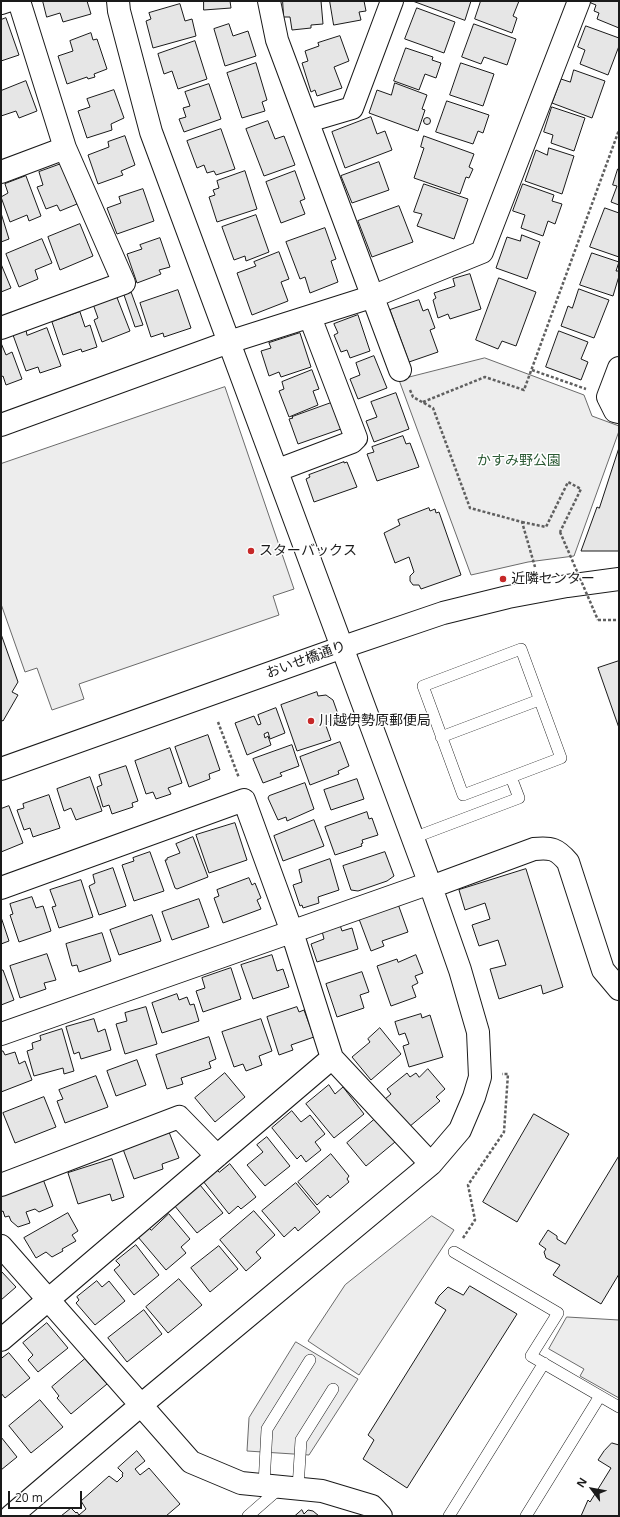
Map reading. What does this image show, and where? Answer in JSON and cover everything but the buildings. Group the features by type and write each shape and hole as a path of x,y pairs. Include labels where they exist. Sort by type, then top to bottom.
{"street":[{"path":"1,3 7,1"},
{"path":"1,328 124,283 65,148 19,1"},
{"path":"11,1516 141,1405 431,1164 460,1130 474,1097 480,1077 478,1032 460,970 414,838 151,132 119,11 118,1"},
{"path":"269,1 277,40 374,296 400,370"},
{"path":"308,121 352,108 392,1"},
{"path":"1,425 229,342 374,296 482,252 579,1"},
{"path":"1,172 65,148"},
{"path":"278,470 352,442 356,438 310,316"},
{"path":"614,405 619,368"},
{"name":"おいせ橋通り","path":"1,769 343,647 443,613 508,597 567,586 619,579"},
{"path":"1,888 244,800 292,932 332,1058 431,1164"},
{"path":"1,1034 534,849 547,847 559,852 568,862 603,970 619,989"},
{"path":"1,1340 332,1058"},
{"path":"1,1186 179,1117 217,1156"},
{"path":"1,1246 191,1462 241,1483 322,1491 372,1506 381,1516"}],"lane":[{"path":"521,649 561,758 463,795 441,737 423,686 521,649"},
{"path":"441,737 539,700"},
{"path":"414,838 519,798 511,777"},
{"path":"454,1252 558,1313 531,1356 619,1407"},
{"path":"281,1486 267,1429 310,1360"},
{"path":"449,1516 544,1364"},
{"path":"248,1516 281,1486 300,1440 333,1389"},
{"path":"526,1516 600,1396"}],"path":[{"path":"423,402 486,377 524,390 619,130"},
{"path":"400,370 413,397 433,408 470,508 522,522 546,526 568,482 581,489 560,532 598,620 619,620"},
{"path":"532,370 614,405"},
{"path":"522,522 536,569"},
{"path":"218,722 242,787 244,800"},
{"path":"454,1252 475,1220 468,1185 504,1132 508,1074 480,1077"}],"shaded area":[{"name":"かすみ野公園","path":"485,358 584,395 592,416 619,426 619,431 574,556 528,562 471,575 399,380"},
{"path":"225,387 294,589 273,596 279,615 79,684 84,699 52,710 37,668 25,672 1,604 1,464"},
{"path":"432,1216 454,1230 359,1375 308,1341 345,1285"},
{"path":"567,1317 619,1320 619,1398 580,1376 584,1369 549,1349"},
{"path":"296,1342 358,1379 309,1455 247,1451 249,1418"}],"place":[{"name":"スターバックス","path":"251,551"},
{"name":"近隣センター","path":"503,579"},
{"name":"川越伊勢原郵便局","path":"311,721"}]}
